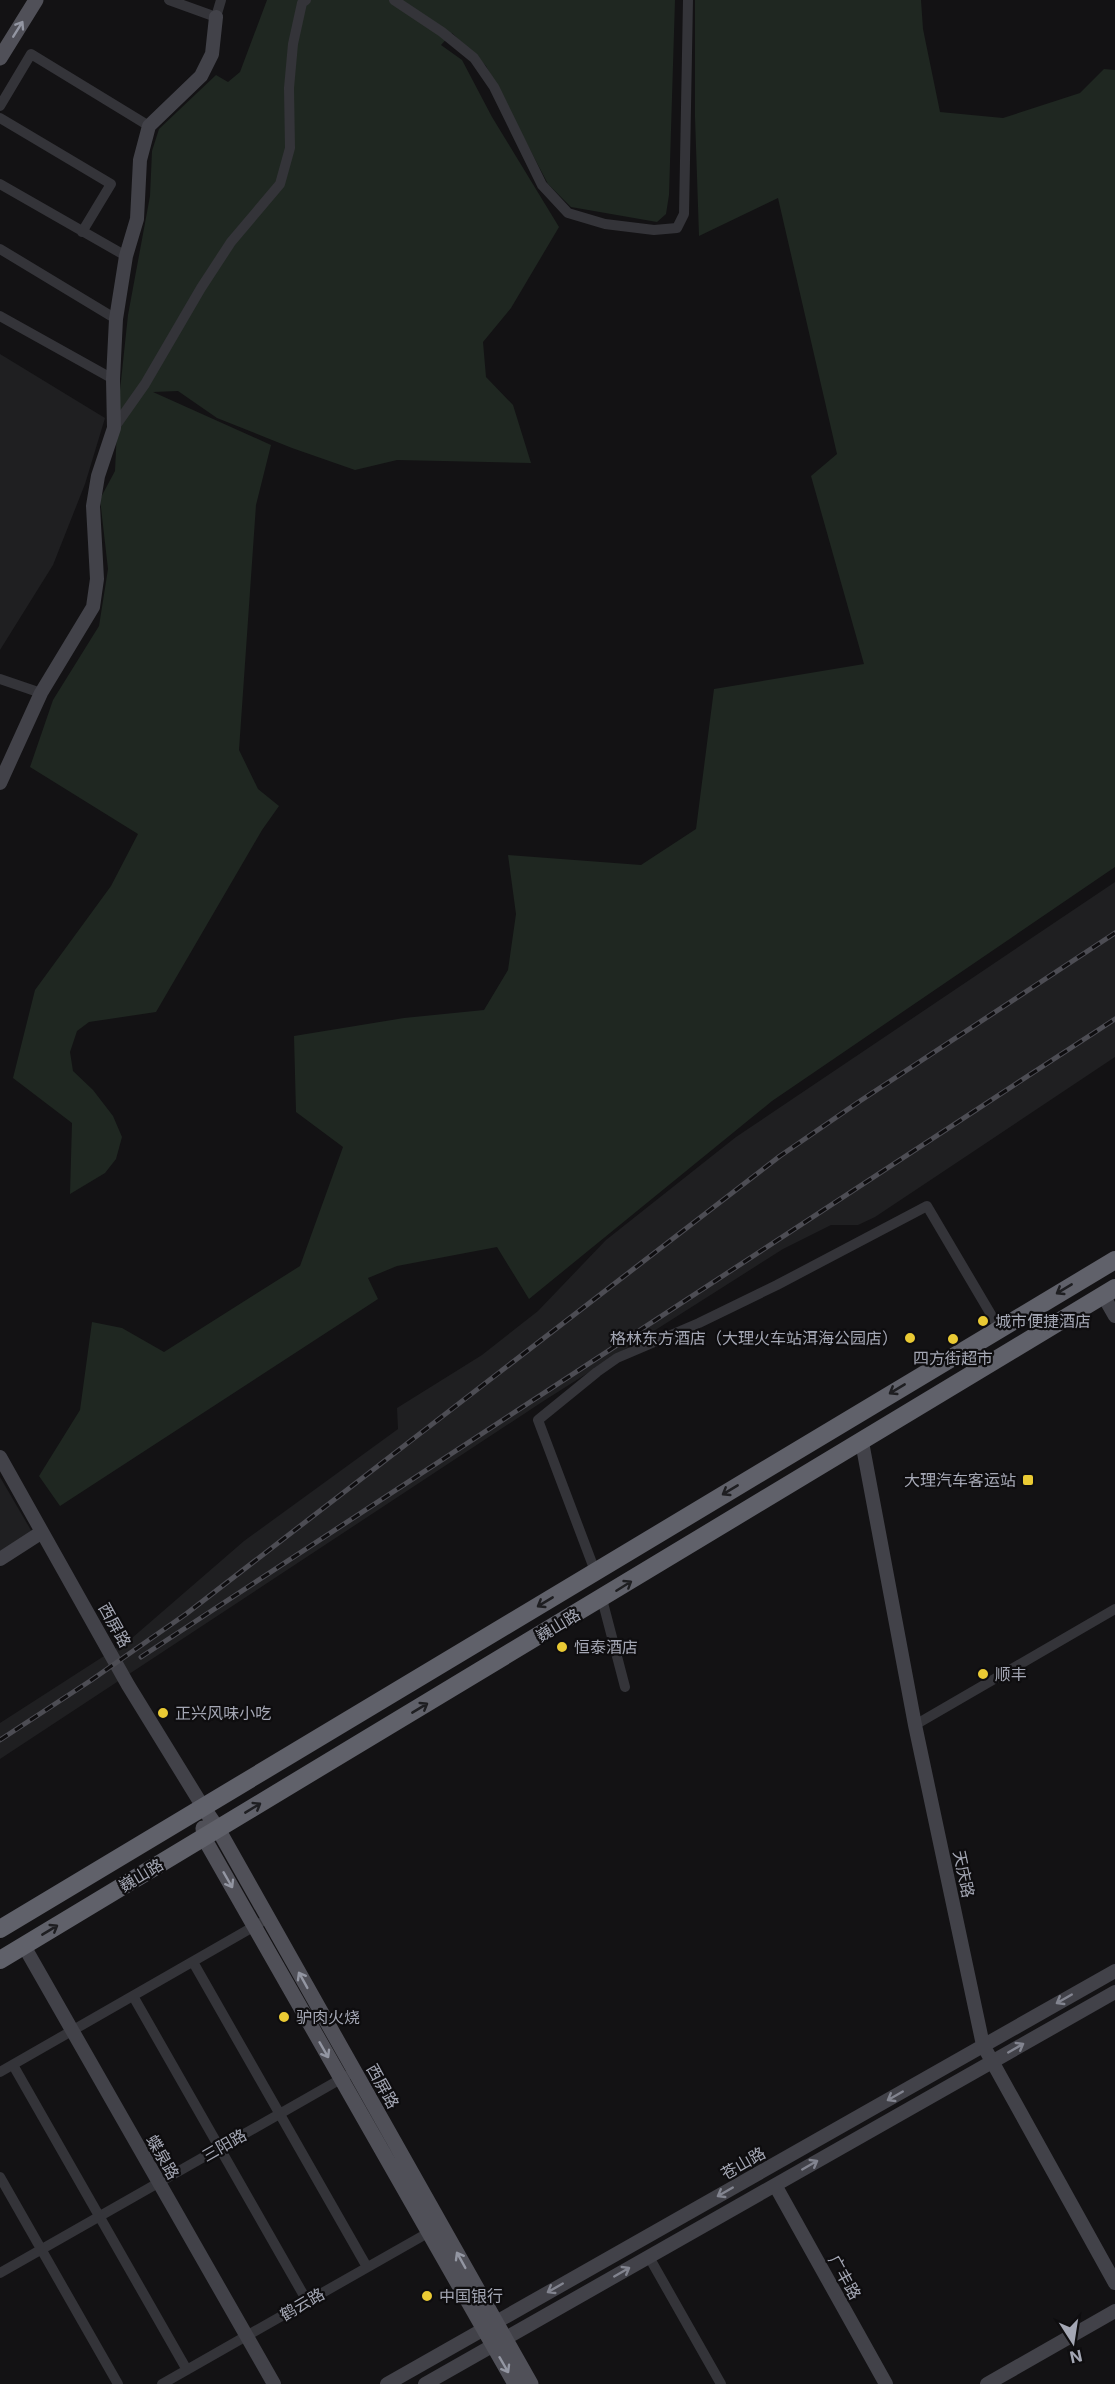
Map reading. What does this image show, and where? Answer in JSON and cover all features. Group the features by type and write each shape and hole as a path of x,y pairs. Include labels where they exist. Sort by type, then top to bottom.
{"highway":[{"name":"巍山路","path":"0,1929 1115,1260"},
{"name":"巍山路","path":"0,1960 1109,1292"},
{"path":"595,1571 602,1599"}],"main road":[{"path":"0,58 36,0"},
{"name":"西屏路","path":"203,1807 211,1834 254,1927 348,2075"},
{"name":"西屏路","path":"211,1834 268,1919 348,2075 490,2325 515,2384"},
{"name":"西屏路","path":"499,2342 531,2384"}],"street":[{"path":"169,0 216,16"},
{"path":"114,428 113,380 116,319 126,256 137,219 140,160 149,126 201,76 212,54 216,16 221,0"},
{"path":"0,783 41,693 93,607 97,579 93,506 98,476 114,428 145,384 201,288 231,242 280,184 290,148 289,88 293,44 302,3 306,0"},
{"path":"394,0 442,32 474,58 494,87 542,185 568,213 604,224 654,230 677,228 684,214 688,0"},
{"path":"0,106 31,54 149,126"},
{"path":"0,118 111,184 82,232"},
{"path":"0,184 126,256"},
{"path":"0,249 116,319"},
{"path":"0,316 113,380"},
{"path":"0,679 41,693"},
{"path":"595,1571 538,1420 597,1371 617,1358 699,1323 927,1206 999,1328"},
{"path":"1109,1292 1115,1316"},
{"name":"天庆路","path":"862,1442 915,1725 983,2045 1115,2283"},
{"name":"西屏路","path":"0,1457 128,1685 203,1807"},
{"path":"0,1559 42,1532"},
{"path":"602,1599 625,1687"},
{"path":"915,1725 1115,1609"},
{"path":"0,2072 268,1919"},
{"name":"蝶泉路","path":"24,1946 274,2384"},
{"path":"193,1962 367,2267"},
{"name":"苍山路","path":"387,2384 1115,1971"},
{"path":"425,2384 1115,1992"},
{"path":"133,1996 307,2301"},
{"path":"13,2065 187,2370"},
{"name":"三阳路","path":"0,2273 348,2075"},
{"path":"0,2177 118,2384"},
{"name":"广丰路","path":"775,2185 886,2384"},
{"name":"鹤云路","path":"162,2384 435,2229"},
{"path":"649,2257 721,2384"},
{"path":"987,2384 1115,2311"}],"shaded area":[{"path":"267,0 675,0 669,195 666,214 657,222 571,207 548,184 486,66 452,33 441,45 462,60 492,117 559,227 511,308 483,342 486,377 513,405 531,463 397,460 355,470 217,418 178,391 153,392 271,445 256,505 239,750 258,789 279,806 262,830 156,1012 89,1022 77,1031 70,1052 73,1071 93,1090 113,1116 122,1137 116,1159 105,1173 70,1194 72,1123 13,1078 35,990 111,886 138,834 30,767 53,700 99,626 108,569 100,499 115,471 118,409 128,315 150,196 152,151 159,129 216,75 228,82 240,72"},
{"path":"695,0 921,0 923,29 940,112 1003,118 1080,93 1104,69 1115,70 1115,867 772,1101 529,1299 497,1247 397,1266 368,1278 378,1299 60,1506 39,1476 80,1410 92,1322 122,1328 164,1352 300,1266 343,1147 296,1112 294,1036 404,1018 484,1010 508,970 516,914 508,855 641,865 696,829 714,689 864,664 811,476 837,454 778,198 699,236 695,117"},
{"path":"0,354 105,418 85,484 53,565 0,650"},
{"path":"1115,882 1115,1057 875,1217 858,1225 831,1225 783,1249 542,1402 0,1759 0,1723 132,1638 244,1541 398,1429 397,1408 482,1355 538,1311 606,1240 736,1137"},
{"path":"0,1477 32,1532 0,1551"}],"railway":[{"path":"0,1740 186,1614 780,1156 1115,933"},
{"path":"141,1657 1115,1019"}],"place":[{"name":"城市便捷酒店","path":"983,1321"},
{"name":"格林东方酒店（大理火车站洱海公园店）","path":"910,1338"},
{"name":"四方街超市","path":"953,1339"},
{"name":"大理汽车客运站","path":"1028,1480"},
{"name":"恒泰酒店","path":"562,1647"},
{"name":"顺丰","path":"983,1674"},
{"name":"正兴风味小吃","path":"163,1713"},
{"name":"驴肉火烧","path":"284,2017"},
{"name":"中国银行","path":"427,2296"}]}
